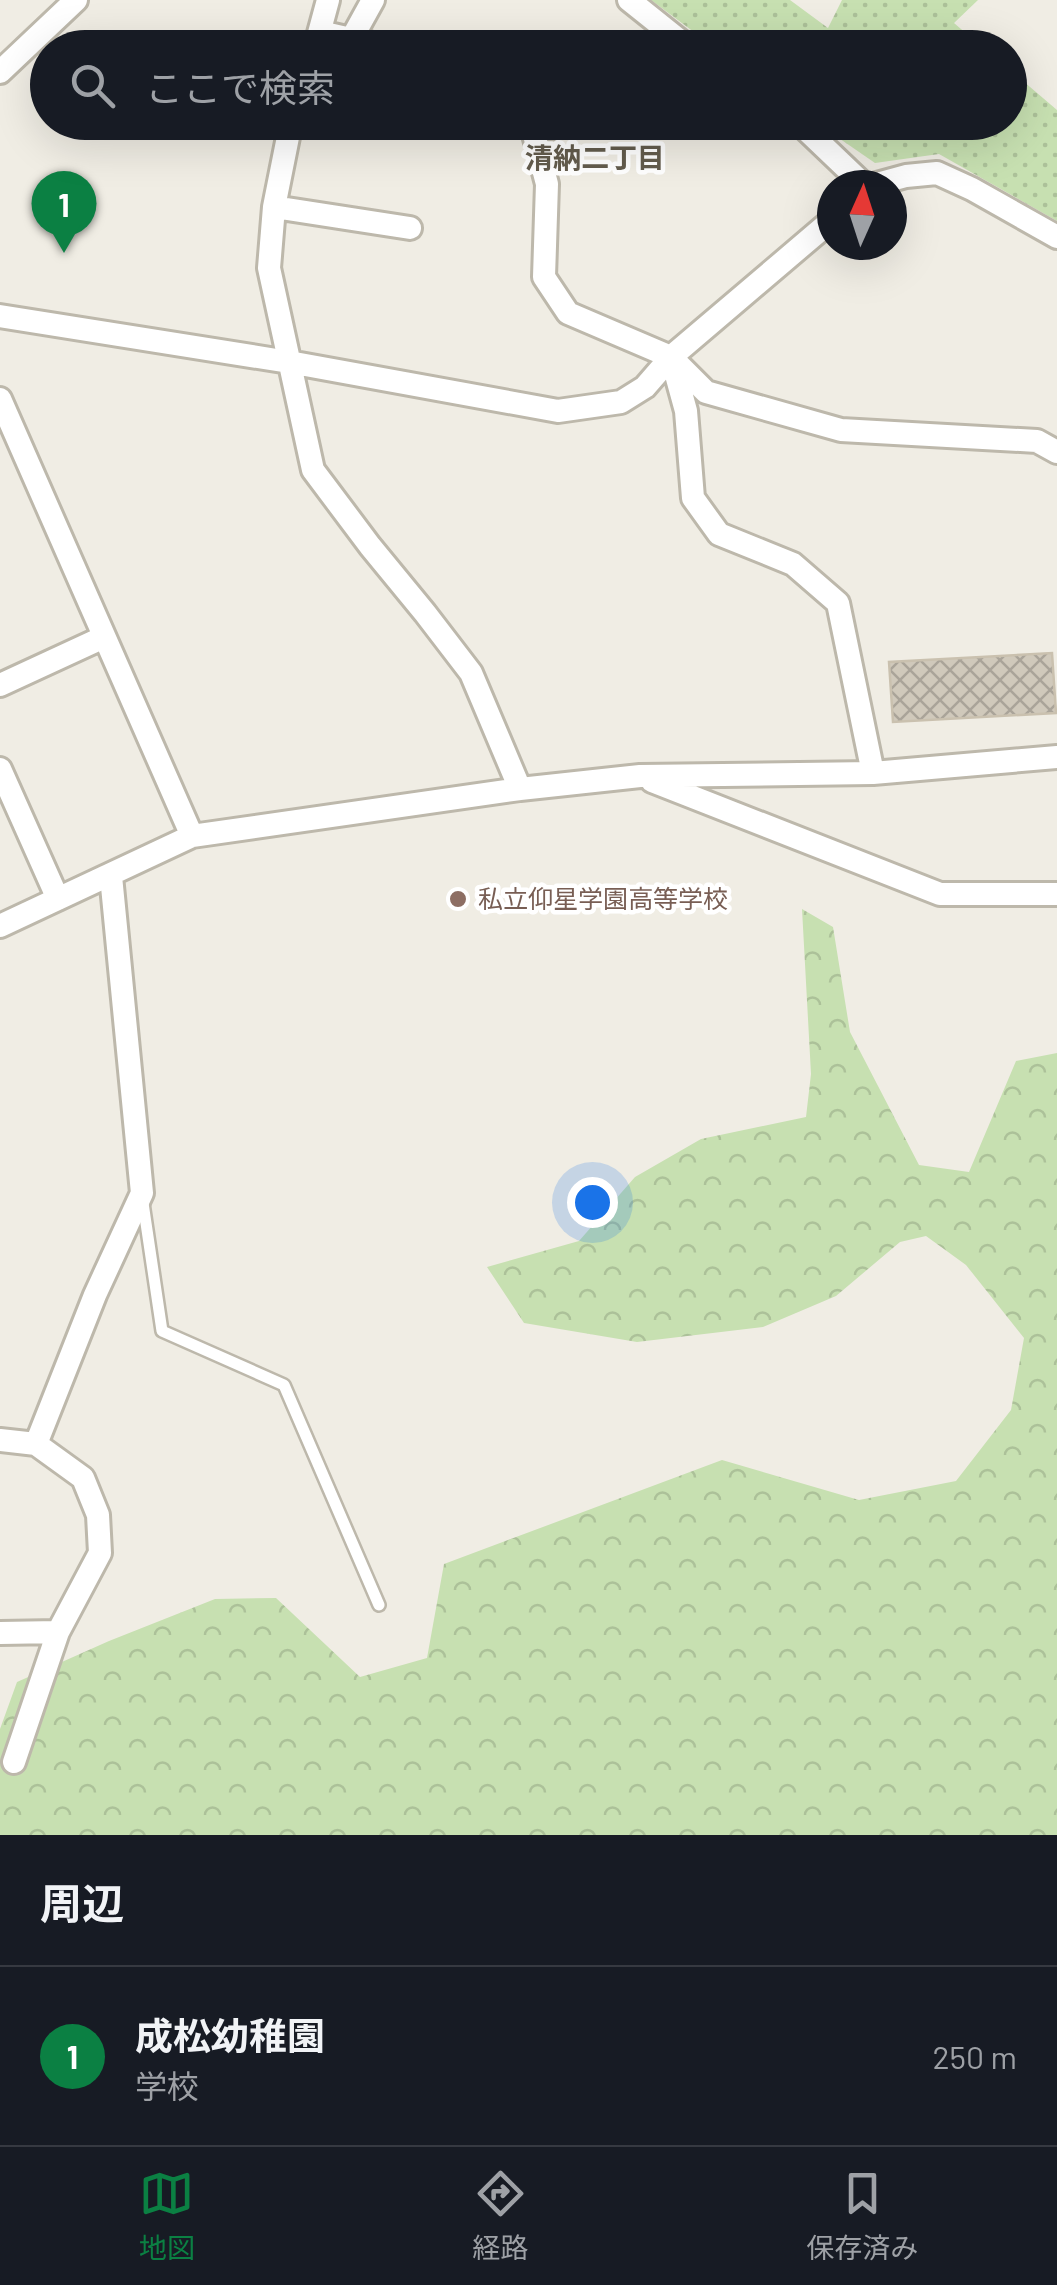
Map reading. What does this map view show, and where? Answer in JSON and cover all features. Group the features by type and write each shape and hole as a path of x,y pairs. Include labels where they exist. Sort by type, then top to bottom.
{"street":[{"path":"44,30 76,0"},
{"path":"320,30 328,0"},
{"path":"356,30 373,0"},
{"path":"629,0 667,30"},
{"path":"0,72 30,44"},
{"path":"287,140 274,207 269,268 312,470 470,672 520,789"},
{"path":"534,140 548,184 544,278 568,313 670,356 706,392 840,430 1036,441 1057,452"},
{"path":"817,140 848,170"},
{"path":"907,176 937,173 972,188 1057,237"},
{"path":"274,207 410,228"},
{"path":"0,316 289,362 558,411 621,402 644,388 670,356 817,233"},
{"path":"670,356 686,411 693,498 718,534 793,564 838,603 873,773"},
{"path":"0,399 192,836"},
{"path":"0,685 104,637"},
{"path":"0,926 192,836 520,789 640,776 873,773 1057,758"},
{"path":"0,770 58,898"},
{"path":"640,776 940,894 1057,894"},
{"path":"36,1444 95,1294 142,1194 111,876"},
{"path":"0,1440 36,1444 83,1478 98,1515 100,1553 58,1632 14,1762"},
{"path":"0,1633 58,1632"}],"lane":[{"path":"142,1194 162,1331 284,1385 379,1605"}],"green space":[{"path":"651,0 790,0 828,28 842,0 978,0 954,23 962,30 691,30"},
{"path":"1027,84 1057,110 1057,221 939,154 875,163 842,140 1027,140"},
{"path":"802,909 833,927 850,1032 919,1165 969,1172 1016,1061 1057,1053 1057,1835 0,1835 0,1729 17,1682 215,1599 276,1598 360,1677 427,1658 444,1564 722,1460 859,1500 956,1481 1011,1410 1024,1338 966,1265 926,1236 900,1242 836,1296 763,1327 637,1342 524,1323 487,1267 579,1241 635,1177 701,1139 806,1117 811,1074"}],"building":[{"path":"1052,653 1056,713 893,722 889,662"}],"place":[{"name":"成松幼稚園","path":"64,253"},
{"name":"私立仰星学園高等学校","path":"458,899"}],"district":[{"name":"清納二丁目","path":"595,158"}]}
